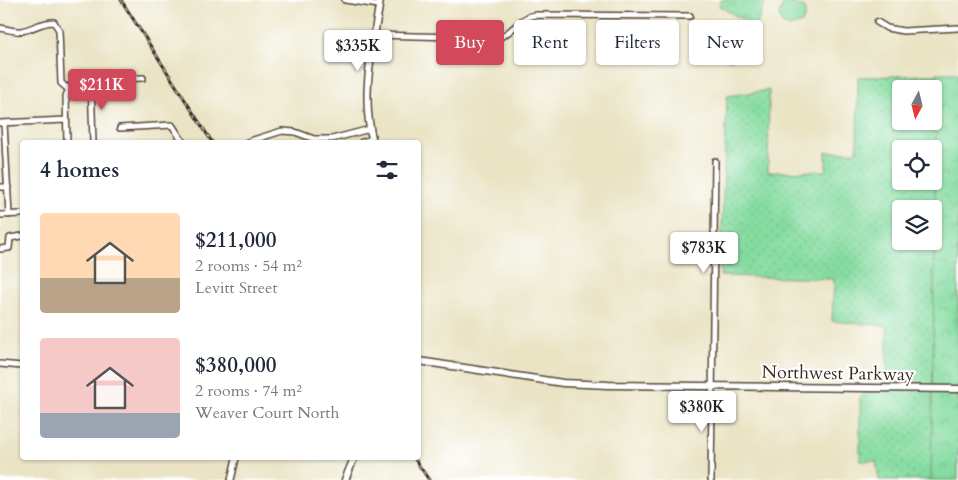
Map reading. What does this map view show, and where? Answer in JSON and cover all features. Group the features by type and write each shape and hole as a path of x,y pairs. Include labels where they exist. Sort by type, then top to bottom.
{"street":[{"path":"344,0 379,2 367,87 370,129 373,140"},
{"path":"374,35 498,38 506,35 528,16 535,15 690,16"},
{"path":"0,28 20,31 44,22 54,22 59,30 61,83 68,89"},
{"path":"877,22 887,28 903,31 958,28"},
{"path":"67,140 66,96 68,89 74,84 91,81 143,78"},
{"path":"91,81 93,140"},
{"path":"9,215 2,123 66,120"},
{"path":"120,128 172,125 182,140"},
{"path":"254,140 282,132 295,132 314,139 332,139 370,129"},
{"path":"711,480 715,161"},
{"path":"0,187 8,187"},
{"path":"0,216 20,214"},
{"path":"0,250 9,248 10,238 20,236"},
{"name":"Northwest Parkway","path":"421,361 563,383 958,389"},
{"path":"0,364 20,366"},
{"path":"231,480 236,460"},
{"path":"345,480 353,460"}],"green space":[{"path":"721,0 762,0 765,2 759,20 744,20 719,6"},
{"path":"788,2 805,8 805,16 802,23 789,27 782,24 779,15 783,4"},
{"path":"937,73 958,73 958,480 931,480 934,250 942,250 942,200 935,200 935,190 942,190 942,140 936,140 936,130 942,130 942,80 937,80"},
{"path":"958,74 958,480 879,480 876,461 860,461 860,397 887,381 887,326 832,321 834,279 720,276 727,96 769,90 768,172 826,171 826,152 857,152 858,77"}],"railway":[{"path":"121,0 211,140"},
{"path":"415,460 429,480"}]}
